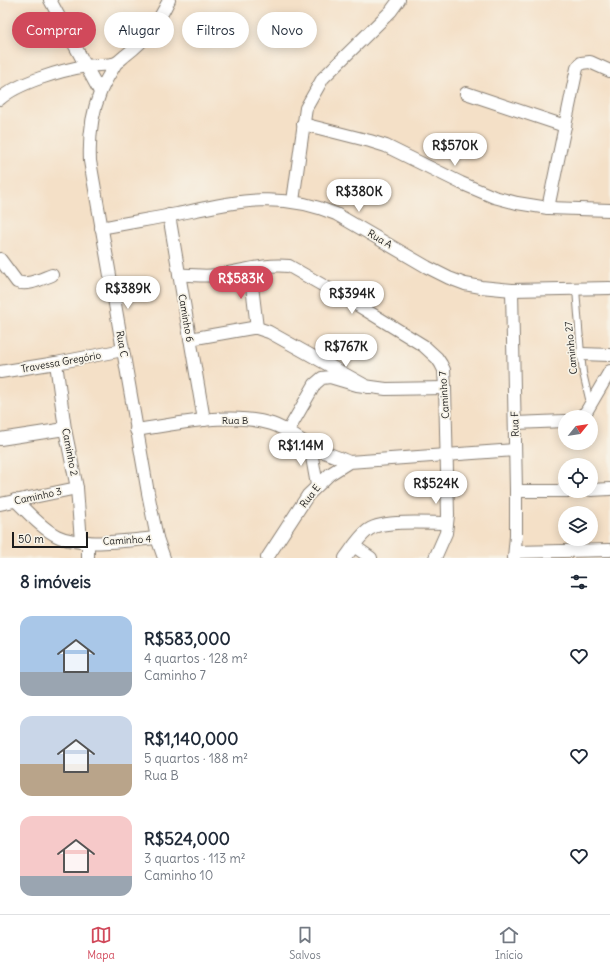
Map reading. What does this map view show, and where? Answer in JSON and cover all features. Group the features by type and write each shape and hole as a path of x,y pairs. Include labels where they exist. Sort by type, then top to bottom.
{"street":[{"path":"50,0 100,92"},
{"path":"2,92 69,69 116,63 149,34 161,16 169,0"},
{"path":"293,201 306,108 323,78 391,12 399,0"},
{"path":"548,208 577,68 579,64 590,62 610,71"},
{"name":"Rua C","path":"116,63 100,92 91,125 89,144 93,181 136,430 157,538 164,558"},
{"path":"466,93 565,126"},
{"path":"303,124 386,146 461,183 494,197 517,203 548,208 610,210"},
{"name":"Rua A","path":"101,228 210,206 243,201 293,201 336,214 427,267 450,278 481,287 512,290 610,288"},
{"name":"Caminho 6","path":"172,214 182,275 190,339 204,420"},
{"path":"0,259 17,282 26,284 52,275"},
{"name":"Caminho 7","path":"182,275 211,276 275,265 289,266 359,306 432,353 444,370 448,515 446,533 435,558"},
{"path":"250,269 257,328"},
{"name":"Rua F","path":"512,290 516,491 515,555"},
{"path":"190,339 257,328 269,332 368,387"},
{"name":"Travessa Gregório","path":"0,372 122,350"},
{"path":"581,354 610,355"},
{"name":"Caminho 2","path":"56,363 65,429 77,488 88,558"},
{"path":"587,410 610,371"},
{"path":"288,430 315,384 322,378 334,377 357,385 400,390 445,388"},
{"name":"Rua B","path":"136,430 204,420 250,419 288,430 310,446 349,462"},
{"path":"515,423 558,421"},
{"path":"0,439 65,429"},
{"path":"310,446 317,485"},
{"name":"Rua E","path":"267,558 308,495 330,474 349,462 515,450"},
{"name":"Caminho 3","path":"0,504 77,488"},
{"path":"598,490 610,490"},
{"path":"516,491 558,491"},
{"name":"Caminho 4","path":"15,500 51,533 63,539 85,542 106,542 157,538"},
{"path":"345,558 367,530 380,524 447,523"},
{"path":"354,546 371,558"},
{"path":"515,555 610,550"}],"lane":[{"name":"Caminho 27","path":"576,289 583,373 591,404"}]}
